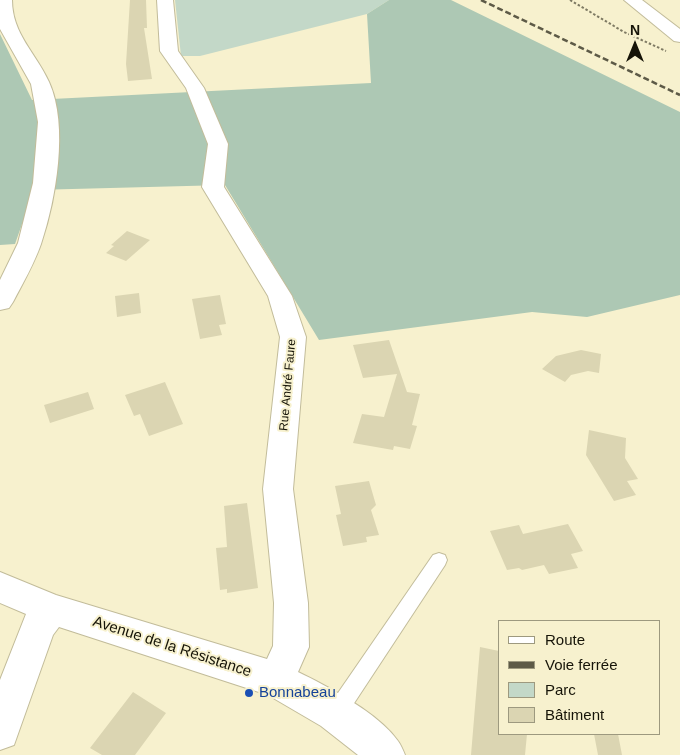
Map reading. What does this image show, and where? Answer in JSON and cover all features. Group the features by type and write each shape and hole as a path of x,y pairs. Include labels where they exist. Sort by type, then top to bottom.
{"street":[{"path":"0,302 24,257 44,193 47,146 46,108 38,79 10,38 1,12 4,0"},
{"name":"Rue André Faure","path":"165,0 169,50 195,88 218,144 212,187 280,296 293,337 278,490 291,603 292,648 276,680"},
{"path":"632,0 680,37"},
{"path":"654,0 669,19 680,29"},
{"name":"Avenue de la Résistance","path":"0,588 52,608 276,680 305,694 335,714 373,742 385,755"},
{"path":"0,731 38,626 52,608"}],"lane":[{"path":"335,714 439,560"}],"path":[{"path":"570,0 624,32 667,52"}],"green space":[{"path":"175,0 389,0 367,14 200,56 181,56"},
{"path":"389,0 451,0 680,112 680,295 587,317 532,312 319,340 225,185 34,190 15,244 0,245 0,34 32,100 371,83 367,14"}],"building":[{"path":"130,0 146,0 147,28 144,28 152,79 128,81 126,64"},
{"path":"127,231 150,240 126,261 106,253 114,246 111,245"},
{"path":"139,293 141,313 117,317 115,296"},
{"path":"220,295 226,324 219,325 222,335 200,339 192,299"},
{"path":"389,340 407,392 420,394 412,425 417,426 410,449 394,446 393,450 353,443 362,414 384,417 397,374 363,378 353,345"},
{"path":"581,350 601,354 599,373 588,371 571,375 565,382 542,369 556,356"},
{"path":"165,382 183,424 149,436 140,414 134,416 125,395"},
{"path":"88,392 94,409 50,423 44,405"},
{"path":"589,430 626,438 625,458 638,479 627,481 636,495 614,501 586,455"},
{"path":"369,481 376,505 371,510 379,535 366,537 367,542 343,546 336,515 341,514 335,486"},
{"path":"247,503 258,588 227,593 227,589 220,590 216,548 227,547 224,506"},
{"path":"568,524 583,551 571,554 578,568 549,574 544,565 522,570 519,568 507,570 490,531 519,525 523,534"},
{"path":"480,647 498,651 498,735 527,735 525,755 471,755"},
{"path":"133,692 166,713 135,755 102,755 90,748"},
{"path":"594,735 618,735 622,755 598,755"}],"railway":[{"path":"481,0 680,95"}],"place":[{"name":"Bonnabeau","path":"249,693"}]}
